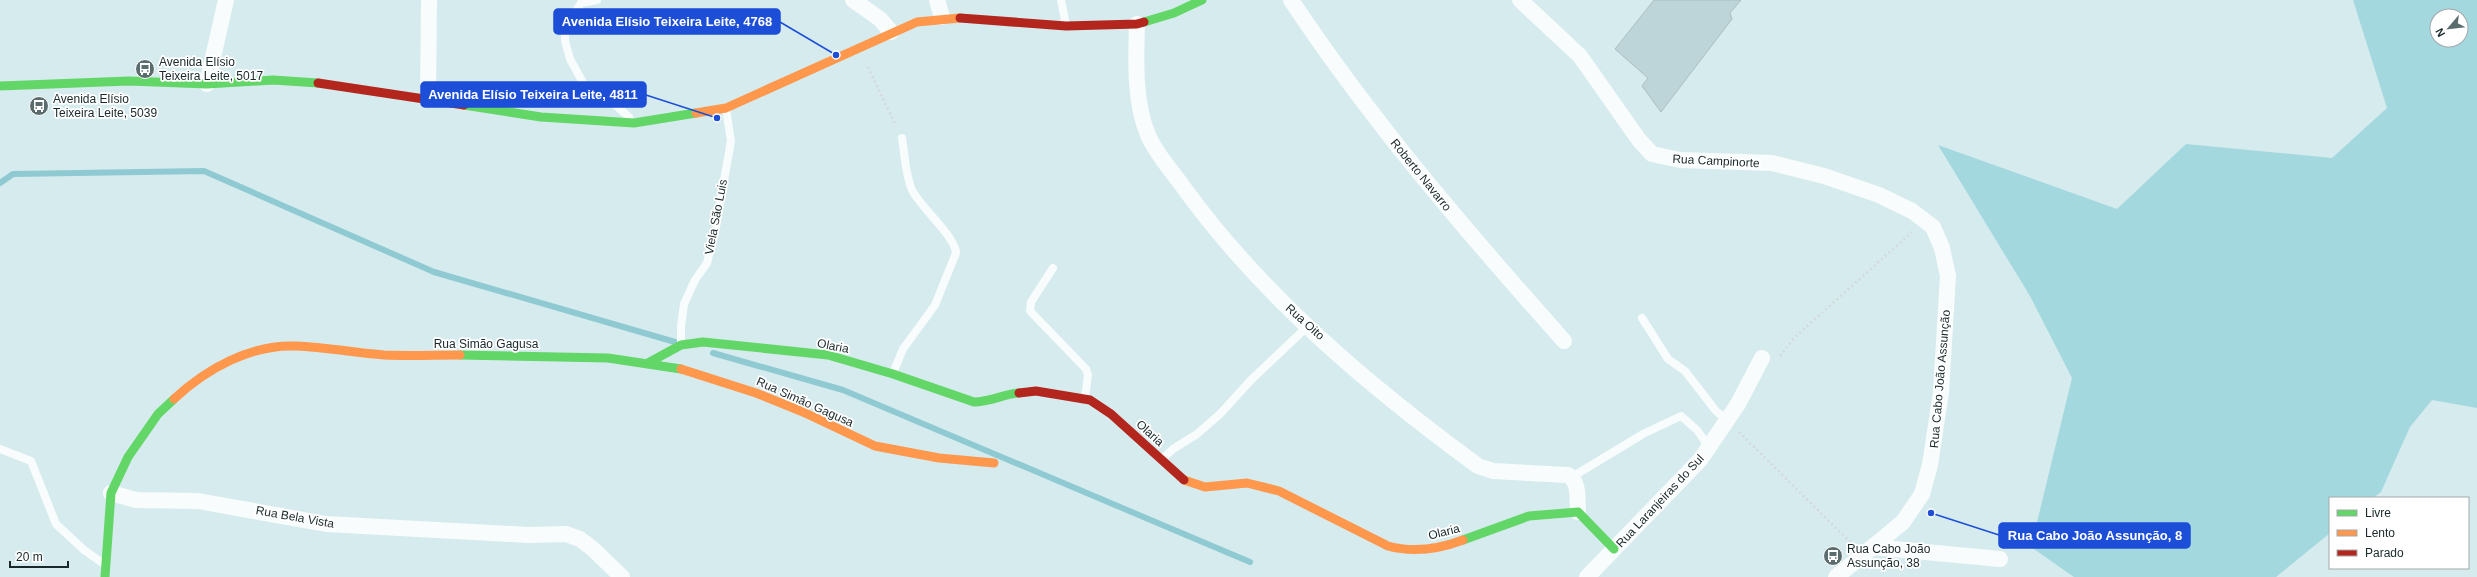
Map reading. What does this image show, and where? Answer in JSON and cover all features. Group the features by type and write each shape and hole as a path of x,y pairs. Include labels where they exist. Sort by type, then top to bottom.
{"street":[{"path":"207,84 226,0"},
{"path":"428,98 429,0"},
{"path":"853,0 880,19 891,32"},
{"path":"937,0 942,18"},
{"path":"0,86 129,81 207,84 273,80 307,81 428,98 541,117 634,123 726,108 860,48 891,32 917,22 942,18 1066,26 1137,24 1174,13 1202,0"},
{"name":"Roberto Navarro","path":"1290,0 1338,68 1412,164 1564,341"},
{"name":"Rua Campinorte","path":"1520,0 1580,56 1639,140 1652,154 1680,160 1772,163 1824,176 1879,195 1925,220"},
{"name":"Rua Oito","path":"1137,24 1138,85 1146,128 1152,142 1199,207 1243,260 1308,326 1372,382 1478,466 1493,470 1572,477"},
{"name":"Rua Cabo João Assunção","path":"1836,577 1903,522 1918,502 1934,447 1941,392 1948,276 1938,236 1925,220"},
{"name":"Olaria","path":"648,363 681,345 703,342 828,355 893,374 974,402 982,402 1024,391 1044,392 1085,399 1106,410 1162,459 1181,478 1190,483 1216,487 1247,483 1278,491 1388,546 1403,550 1417,550 1450,545 1529,516 1578,512"},
{"name":"Rua Simão Gagusa","path":"105,577 111,493 128,457 158,414 192,382 231,360 265,349 295,346 384,355 561,356 608,358 648,363 694,372 756,393 803,412 875,446 939,458 994,463"},
{"name":"Rua Laranjeiras do Sul","path":"1587,577 1700,460 1727,420 1762,358"},
{"path":"1572,477 1576,482 1578,512 1614,550"},
{"name":"Rua Bela Vista","path":"111,493 136,500 198,501 326,524 529,535 566,534 580,539 593,549 622,577"},
{"path":"1868,551 2000,559"}],"lane":[{"path":"597,0 582,2 565,27 564,33 576,73 586,88 613,103 634,123"},
{"path":"1061,0 1066,26"},
{"name":"Viela São Luis","path":"681,345 681,326 684,304 695,280 707,262 716,226 731,141 726,108"},
{"path":"893,374 903,349 935,305 956,253 950,239 930,216 912,188 902,138"},
{"path":"1053,268 1031,302 1030,311 1086,369 1085,399"},
{"path":"1642,318 1668,359 1685,372 1716,411 1727,420"},
{"path":"1162,459 1217,417 1251,380 1308,326"},
{"path":"1572,477 1643,434 1681,416 1698,430 1709,447"},
{"path":"0,449 31,461 56,524 84,550 105,564"}],"path":[{"path":"860,48 902,138"},
{"path":"1762,358 1776,360 1794,338 1925,220"},
{"path":"1727,420 1868,551"}],"shaded area":[{"path":"2353,0 2477,0 2477,408 2432,400 2410,427 2381,492 2374,497 2329,497 2329,534 2276,577 2074,577 2031,547 2072,378 2030,296 1938,145 2117,209 2186,144 2332,158 2387,108"}],"building":[{"path":"1654,0 1741,0 1730,13 1732,19 1661,112 1642,86 1648,78 1615,49"}],"waterway":[{"path":"0,183 13,174 204,171 434,272 675,342"},
{"path":"713,353 843,390 1250,562"}],"traffic: fast":[{"path":"1144,22 1174,13 1202,0"},
{"path":"0,86 129,81 207,84 273,80 318,83"},
{"path":"464,105 541,117 634,123 696,113"},
{"path":"648,363 681,345 703,342 828,355 893,374 974,402 986,401 1019,393"},
{"path":"460,355 608,358 681,369"},
{"path":"105,577 111,493 128,457 158,414 174,399"},
{"path":"1463,540 1529,516 1578,512 1614,549"}],"traffic: slow":[{"path":"696,113 726,108 917,22 960,18"},
{"path":"174,399 200,378 230,360 262,349 279,346 296,346 384,355 460,355"},
{"path":"681,369 756,393 803,412 875,446 939,458 994,463"},
{"path":"1184,480 1205,487 1247,483 1279,491 1388,546 1397,548 1416,550 1435,548 1463,540"}],"traffic: jam":[{"path":"960,18 1066,26 1137,24 1144,22"},
{"path":"318,83 464,105"},
{"path":"1019,393 1036,391 1090,400 1111,414 1184,480"}],"place":[{"name":"Avenida Elísio Teixeira Leite, 4768","path":"836,55"},
{"name":"Avenida Elísio Teixeira Leite, 5017","path":"145,69"},
{"name":"Avenida Elísio Teixeira Leite, 5039","path":"39,106"},
{"name":"Avenida Elísio Teixeira Leite, 4811","path":"717,118"},
{"name":"Rua Cabo João Assunção, 8","path":"1931,513"},
{"name":"Rua Cabo João Assunção, 38","path":"1833,556"}]}
